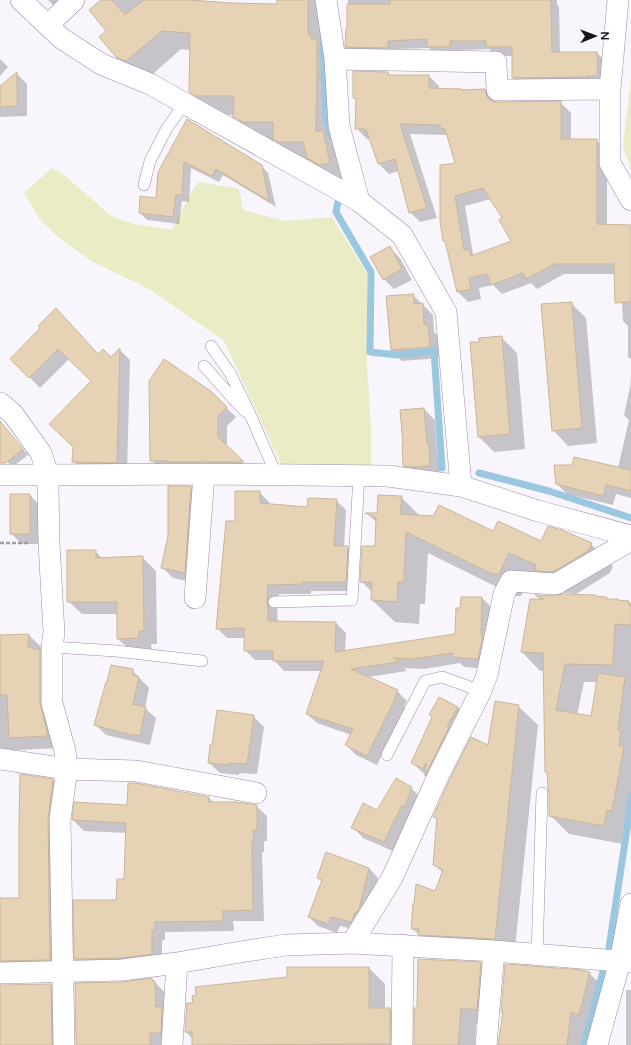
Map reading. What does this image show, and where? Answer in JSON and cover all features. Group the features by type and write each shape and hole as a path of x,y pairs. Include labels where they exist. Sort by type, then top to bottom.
{"street":[{"path":"21,0 61,38 101,64 150,84 359,201 402,235 446,312 461,486"},
{"path":"48,25 74,0"},
{"path":"326,0 335,59 339,126 359,201"},
{"path":"618,0 610,89 610,163 631,200"},
{"path":"335,59 496,62 497,90 610,89"},
{"path":"0,403 13,414 41,453 48,475 49,542 54,633 52,647 52,703 65,751 67,769 60,819 64,1045"},
{"path":"195,598 204,474"},
{"path":"0,475 276,474 388,476 461,486 538,511 631,536"},
{"path":"352,943 392,878 439,774 481,691 487,675 504,594 511,581 556,584 631,540"},
{"path":"0,759 67,769 136,771 256,793"},
{"path":"597,1045 626,962 631,904"},
{"path":"0,973 122,970 177,963 286,945 352,943 494,951 626,962"},
{"path":"402,1045 403,945"},
{"path":"486,1045 494,951"},
{"path":"172,1045 177,963"}],"lane":[{"path":"144,185 150,161 167,128 185,103"},
{"path":"211,346 230,373 251,416 276,474"},
{"path":"204,366 238,404 251,416"},
{"path":"274,602 352,600 359,475"},
{"path":"52,647 116,651 202,661"},
{"path":"387,755 425,681 442,677 481,691"},
{"path":"537,955 542,793"}],"path":[{"path":"0,543 49,542"}],"green space":[{"path":"631,77 631,169 623,147"},
{"path":"52,168 63,174 111,216 134,224 172,230 192,191 199,182 239,189 243,210 285,221 332,217 367,274 367,367 371,426 371,465 281,464 224,341 151,290 91,261 57,236 40,220 24,193"}],"building":[{"path":"101,0 112,0 125,15 143,0 191,0 277,4 277,0 308,0 308,35 311,34 311,39 317,39 316,132 323,130 330,163 319,165 307,158 303,142 279,142 273,139 273,122 243,122 233,117 234,96 196,96 189,92 190,33 162,31 126,61 117,58 99,37 106,31 89,10"},
{"path":"390,0 551,0 552,52 597,52 598,76 512,78 512,47 486,47 486,41 450,41 450,47 427,47 427,39 388,41 388,48 345,47 347,4 390,4"},
{"path":"353,71 388,72 388,75 429,75 429,88 462,90 485,89 487,97 492,101 497,102 561,101 561,139 597,139 597,224 631,225 631,302 615,303 614,264 554,264 526,279 523,273 491,285 487,274 469,278 471,289 457,292 445,241 443,241 440,221 440,165 455,163 445,129 440,128 440,125 400,124 427,208 409,213 395,159 378,164 366,129 355,129 356,98 353,98","holes":["483,188 502,218 499,220 511,241 471,256 469,249 464,250 455,196"]},
{"path":"17,72 17,106 0,107 0,86"},
{"path":"187,119 262,165 269,201 216,169 212,176 184,162 182,195 176,195 173,217 139,213 140,196 156,198 158,172"},
{"path":"390,246 402,269 383,280 370,257"},
{"path":"414,294 414,304 423,303 424,325 428,325 430,347 391,350 386,296"},
{"path":"572,302 582,428 552,431 541,304"},
{"path":"56,308 98,354 103,349 111,357 120,348 117,463 72,462 73,447 49,424 91,381 58,349 29,378 10,359 40,328 38,326"},
{"path":"502,336 510,434 478,437 470,342 479,342 479,338"},
{"path":"164,359 212,392 227,407 218,416 218,437 244,462 150,461 149,381"},
{"path":"424,408 427,443 429,443 430,466 403,466 400,410"},
{"path":"0,421 23,449 6,463 0,463"},
{"path":"574,457 631,470 631,491 606,485 603,496 556,484 554,465 572,465"},
{"path":"168,486 191,486 185,573 161,568 168,536"},
{"path":"235,491 260,491 260,503 307,507 308,498 337,499 334,546 348,546 346,582 302,582 302,584 268,585 267,602 268,621 336,622 335,652 455,634 456,608 460,608 461,597 482,597 482,640 478,659 453,657 453,653 413,659 393,658 399,662 351,669 398,690 367,756 345,745 353,729 306,714 324,661 273,661 273,651 244,651 244,628 216,629 226,521 235,521"},
{"path":"10,494 30,494 30,534 10,534"},
{"path":"378,495 402,496 400,514 433,516 439,505 493,531 498,521 541,541 548,526 562,530 592,543 588,551 553,572 535,571 536,565 509,553 499,574 492,574 406,532 404,582 398,582 397,602 371,600 372,582 360,582 362,546 375,546 376,518 365,513 377,513"},
{"path":"67,550 96,550 96,558 143,556 144,631 139,631 139,638 117,639 117,602 67,602"},
{"path":"562,594 595,595 607,597 606,599 629,601 629,605 631,605 631,625 615,624 613,665 565,664 556,710 591,716 598,673 625,677 618,730 621,730 619,746 624,747 612,811 607,810 604,826 549,816 549,793 547,772 545,772 543,653 521,652 530,599 544,599 535,595 555,596"},
{"path":"29,634 28,647 40,650 40,703 47,736 9,738 7,695 0,695 0,635"},
{"path":"111,665 133,669 133,675 139,677 133,704 146,707 140,736 94,725"},
{"path":"439,697 458,707 447,726 449,727 425,776 426,763 423,769 411,763 432,717 429,715"},
{"path":"495,701 519,705 495,939 418,935 419,929 411,929 416,884 435,891 443,870 433,865 437,818 433,817 471,737 488,745"},
{"path":"217,710 254,715 247,764 229,763 229,765 208,763"},
{"path":"20,774 53,779 48,819 50,960 0,961 0,898 19,898"},
{"path":"396,778 412,787 405,807 402,805 384,842 351,828 363,803 377,810"},
{"path":"128,783 209,797 208,802 236,802 257,805 257,830 253,830 254,841 252,841 253,910 223,911 223,921 155,922 155,930 152,930 152,954 121,958 74,959 73,900 116,900 117,879 124,879 126,823 72,820 74,802 127,805"},
{"path":"326,852 369,868 359,909 355,912 351,922 331,917 328,924 308,917 322,880 317,878"},
{"path":"418,959 481,962 477,1010 461,1008 458,1045 414,1045 414,1008 417,1008"},
{"path":"505,964 582,970 590,972 579,1015 571,1012 567,1045 498,1045 503,1012 501,1012"},
{"path":"287,967 369,967 369,1008 390,1008 390,1044 192,1045 192,1032 185,1032 187,1003 193,1003 192,996 196,995 195,987 287,977"},
{"path":"152,978 152,981 155,981 156,1007 162,1006 161,1033 150,1033 150,1045 76,1045 75,983 122,982"},
{"path":"51,984 52,1045 0,1045 0,985"}],"waterway":[{"path":"323,43 326,116 331,136"},
{"path":"338,202 336,212 371,272 370,352 398,355 434,351 442,468"},
{"path":"479,473 549,491 631,518"},
{"path":"584,1045 609,948 631,796"}]}
